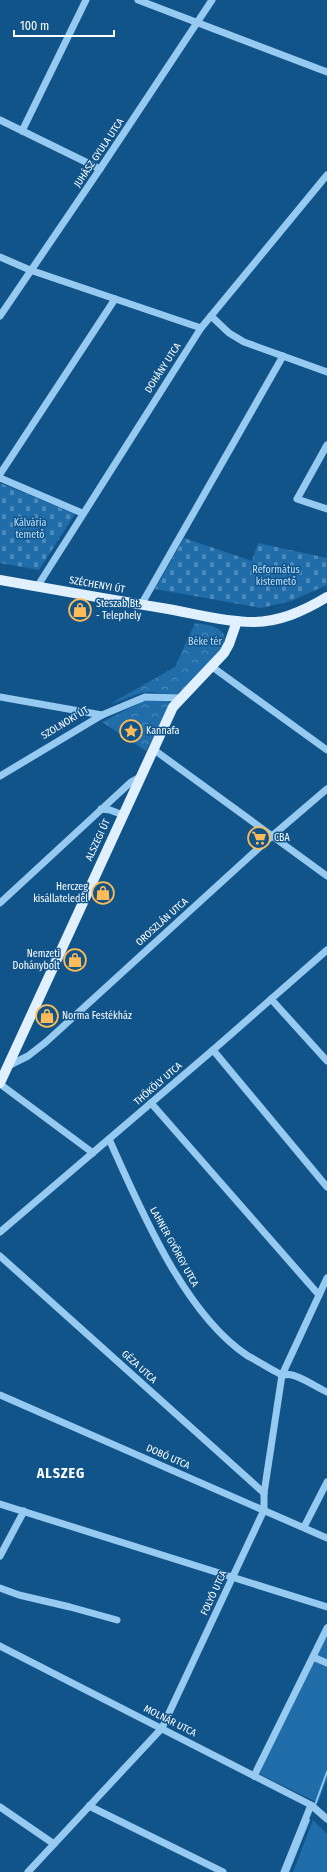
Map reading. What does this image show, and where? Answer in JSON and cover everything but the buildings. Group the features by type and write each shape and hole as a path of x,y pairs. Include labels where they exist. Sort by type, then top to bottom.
{"main road":[{"name":"SZÉCHENYI ÚT","path":"0,580 237,621 262,621 292,615 327,597"},
{"path":"215,618 223,619 229,628 229,644"},
{"name":"ALSZEGI ÚT","path":"0,1083 173,707 224,653 229,644 237,621"}],"street":[{"path":"22,131 86,0"},
{"path":"138,0 327,72"},
{"name":"JUHÁSZ GYULA UTCA","path":"0,316 3,306 30,270 100,169 212,0"},
{"path":"0,120 100,169"},
{"name":"DOHÁNY UTCA","path":"37,587 201,328 327,176"},
{"path":"0,258 30,270 201,328"},
{"path":"0,474 115,299"},
{"path":"211,316 236,338 327,372"},
{"path":"141,605 283,356"},
{"path":"327,445 297,500 327,509"},
{"path":"0,478 82,514"},
{"path":"211,666 327,750"},
{"path":"0,696 102,715"},
{"name":"SZOLNOKI ÚT","path":"0,776 102,715 145,697 181,698"},
{"path":"153,749 327,876"},
{"path":"0,903 131,782 140,777"},
{"name":"OROSZLÁN UTCA","path":"8,1066 28,1056 46,1042 272,836 327,789"},
{"path":"101,809 110,810 123,816"},
{"name":"THÖKÖLY UTCA","path":"0,1232 93,1154 327,950"},
{"path":"271,999 327,1061"},
{"path":"213,1050 327,1187"},
{"path":"0,1083 93,1154"},
{"path":"151,1103 319,1295"},
{"name":"LAHNER GYÖRGY UTCA","path":"109,1139 133,1191 171,1266 192,1298 226,1338 248,1355 282,1375 293,1376 327,1392"},
{"name":"GÉZA UTCA","path":"0,1256 264,1493"},
{"name":"FOLYÓ UTCA","path":"28,1872 162,1728 264,1510 264,1493 282,1375 327,1278"},
{"name":"DOBÓ UTCA","path":"0,1395 327,1538"},
{"path":"304,1527 327,1482"},
{"path":"0,1504 233,1576 327,1608"},
{"path":"0,1556 24,1511"},
{"path":"0,1588 19,1595 117,1620"},
{"path":"254,1776 327,1628"},
{"name":"MOLNÁR UTCA","path":"0,1646 313,1807 327,1819"},
{"path":"313,1658 327,1663"},
{"path":"89,1806 223,1872"},
{"path":"0,1807 54,1844"},
{"path":"284,1872 313,1807"}],"green space":[{"name":"Kálvária temető","path":"0,483 75,514 39,570 0,563"},
{"name":"Református kistemető","path":"184,538 252,561 258,543 327,558 327,585 291,601 261,608 155,589"},
{"name":"Béke tér","path":"195,623 219,629 224,634 224,640 218,654 188,687 175,695 152,692 143,693 110,704 175,667"},
{"path":"144,701 168,701 170,705 146,751 102,722"},
{"path":"327,1631 327,1779 318,1803 258,1773"},
{"path":"313,1820 327,1834 327,1872 293,1872"}],"waterway":[{"path":"315,1805 327,1772"},
{"path":"288,1872 309,1820"}],"place":[{"name":"Steszab Bt. - Telephely","path":"80,610"},
{"name":"Kannafa","path":"131,731"},
{"name":"CBA","path":"259,838"},
{"name":"Herczeg kisállateledel","path":"103,893"},
{"name":"Nemzeti Dohánybolt","path":"75,960"},
{"name":"Norma Festékház","path":"47,1016"}],"district":[{"name":"ALSZEG","path":"61,1473"}]}
